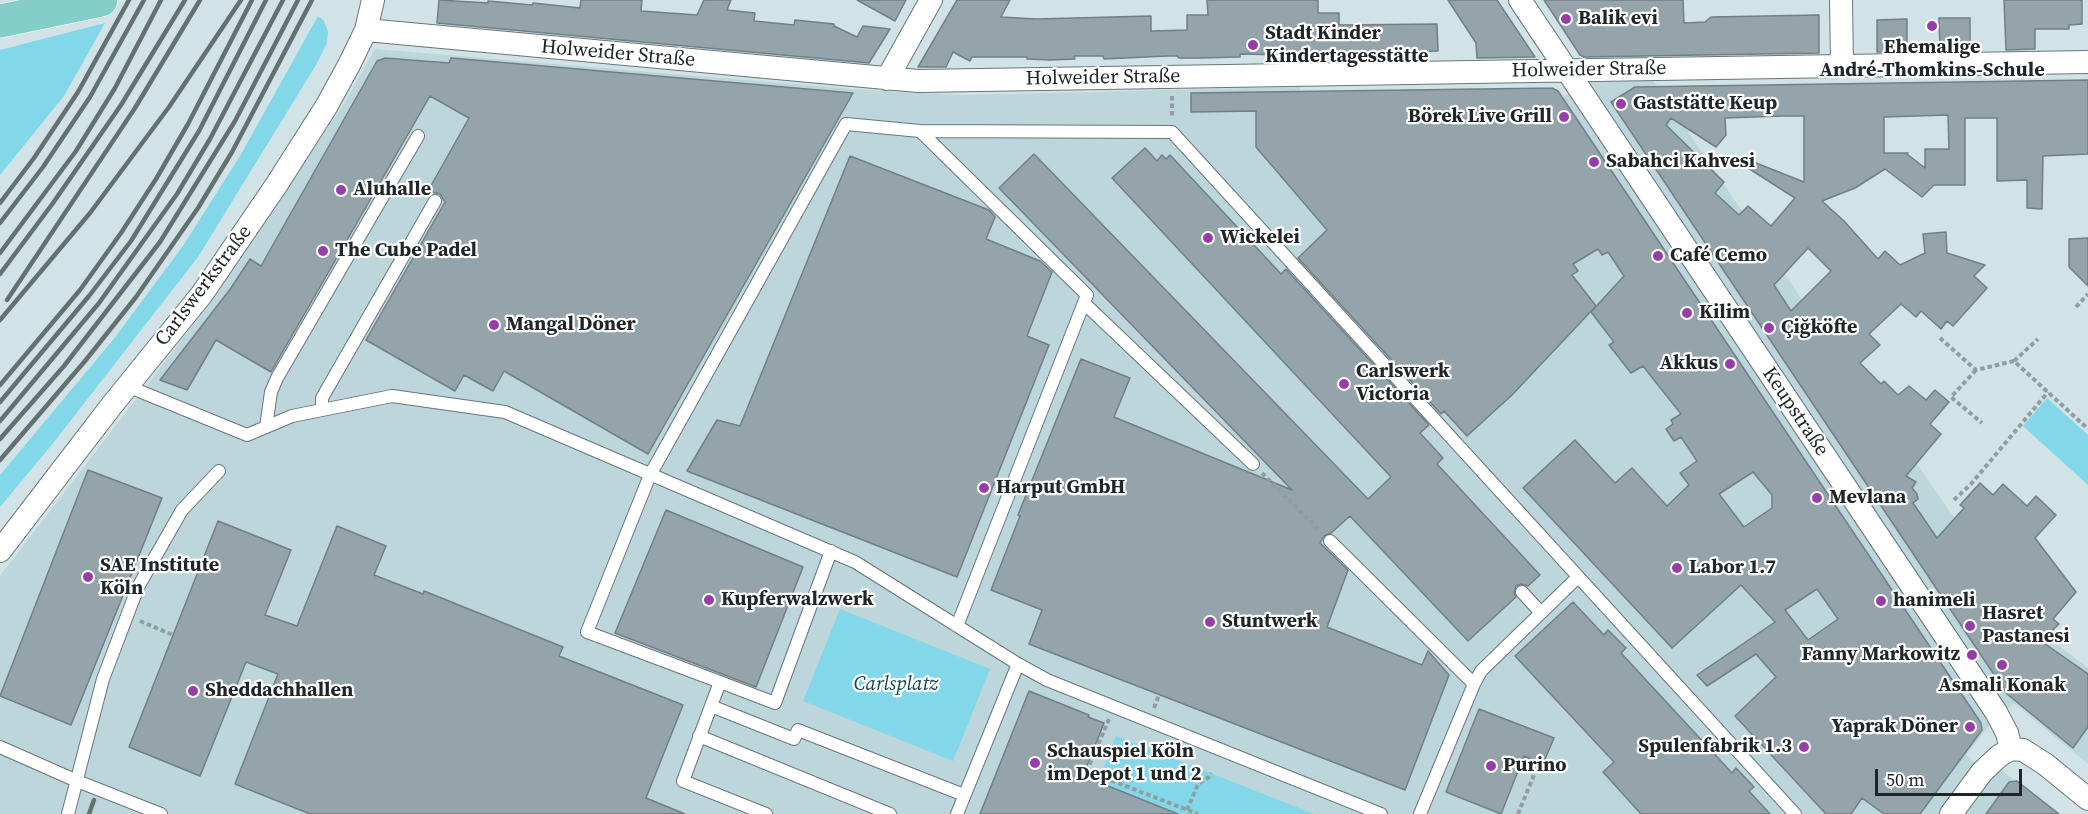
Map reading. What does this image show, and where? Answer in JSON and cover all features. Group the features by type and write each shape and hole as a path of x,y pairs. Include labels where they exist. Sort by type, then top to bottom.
{"main road":[{"path":"0,21 101,0"}],"street":[{"name":"Carlswerkstraße","path":"0,551 127,386 202,294 278,184 326,107 366,30 373,0"},
{"path":"886,79 932,0"},
{"name":"Keupstraße","path":"1520,0 1996,712 2007,733 2011,749"},
{"path":"1841,0 1842,65"},
{"name":"Holweider Straße","path":"366,30 918,81 2088,62"},
{"path":"1951,814 1982,772 1999,756 2011,749 2024,750 2088,799"}],"lane":[{"path":"831,551 775,703 587,632 650,475 846,124 920,131 1172,132 1795,814"},
{"path":"920,131 1087,295 957,626"},
{"path":"266,427 271,392 277,378 418,136"},
{"path":"322,410 322,398 435,201"},
{"path":"1084,303 1253,464"},
{"path":"127,386 247,435 292,416 392,396 505,412 855,562 1047,680 1381,814"},
{"path":"68,814 103,679 138,587 182,510 219,471"},
{"path":"1330,541 1474,684"},
{"path":"1420,814 1481,671 1578,577"},
{"path":"1522,592 1541,613"},
{"path":"957,814 1018,664"},
{"path":"720,682 683,781 766,814"},
{"path":"711,706 794,739 798,730 964,795"},
{"path":"699,736 890,814"},
{"path":"0,747 77,781 161,814"}],"path":[{"path":"1171,77 1172,132"},
{"path":"2076,306 2088,294"},
{"path":"1940,338 1976,370"},
{"path":"1982,423 1951,397 1976,370 2014,361 2038,339"},
{"path":"2014,361 2088,429"},
{"path":"1953,500 1971,484 2048,392"},
{"path":"1253,464 1330,541"},
{"path":"127,616 173,635"},
{"path":"1110,717 1087,771 1198,814"},
{"path":"1518,814 1536,770 1521,764"},
{"path":"1187,810 1198,784 1211,773"}],"shaded area":[{"path":"375,49 865,90 964,95 1300,87 1304,122 1468,162 1590,79 1651,77 1809,310 1951,513 2062,648 2088,668 2088,764 2015,704 2000,712 1966,755 1989,776 1998,767 2057,814 0,814 0,576 199,317 344,104"}],"green space":[{"path":"318,16 324,21 328,32 327,43 316,65 198,257 54,442 0,507 0,475 113,340 183,246 240,156"},
{"path":"105,23 64,96 0,175 0,50"},
{"path":"2047,398 2088,435 2088,485 2023,426"},
{"name":"Carlsplatz","path":"840,609 990,669 953,761 803,701"},
{"path":"1116,736 1314,814 1180,814 1098,782"}],"building":[{"path":"439,0 532,5 533,3 580,8 581,0 642,0 641,11 697,15 704,0 731,0 727,10 755,13 754,21 794,25 795,20 834,24 857,37 863,26 890,29 869,63 437,23"},
{"path":"857,0 906,0 895,21"},
{"path":"957,0 1010,0 1001,17 1036,19 1151,16 1151,31 1187,30 1187,15 1208,15 1207,0 1318,0 1318,13 1339,13 1339,25 1437,24 1438,51 1350,53 1347,56 1240,54 1240,57 1179,58 1167,56 1104,59 1103,56 1074,56 1075,59 1050,60 1027,59 1027,57 972,57 970,61 953,52 946,67 918,67"},
{"path":"1448,0 1497,0 1535,57 1477,58 1476,43"},
{"path":"1544,0 1683,0 1684,23 1705,22 1711,17 1819,15 1819,53 1584,57 1580,55"},
{"path":"2004,0 2082,0 2082,24 2069,25 2069,29 2035,29 2035,49 2006,50"},
{"path":"1939,18 1970,18 1970,50 1940,51"},
{"path":"1907,19 1907,51 1877,52 1877,20"},
{"path":"385,58 449,63 451,58 853,93 648,454 504,371 493,391 464,375 455,391 366,340 445,202 440,194 428,191 469,118 430,96 271,372 216,340 187,390 160,380 231,288 250,259 261,266 377,61"},
{"path":"2088,80 2088,154 2043,156 2042,209 2027,208 2027,180 1997,181 1997,118 1965,118 1965,185 1934,185 1922,197 1885,169 1855,188 1822,201 1844,221 1878,259 1885,251 1900,265 1925,253 1923,234 1946,232 1947,253 1985,265 1974,276 1987,288 1953,326 1947,321 1941,329 1921,311 1916,317 1901,304 1869,334 1880,345 1860,363 1881,384 1884,381 1898,395 1909,386 1926,400 1935,390 1949,402 1930,424 1941,434 1906,476 1916,482 1912,488 1918,499 1913,503 1937,538 1964,508 1960,505 1980,483 1993,495 2003,484 2027,506 2036,496 2056,515 2035,538 2076,592 2053,619 2059,624 2041,641 2088,674 2088,727 2073,748 2007,694 1611,102 1635,87","holes":["1948,115 1949,149 1925,149 1925,168 1908,153 1884,153 1884,117","1804,116 1804,182 1751,161 1748,168 1795,198 1771,226 1748,206 1739,215 1715,193 1724,182 1666,125 1671,118 1716,147 1726,135 1725,118","1808,248 1831,271 1791,311 1774,285"]},
{"path":"1552,88 1558,91 1981,723 1982,730 1920,814 1884,814 1862,798 1851,814 1826,814 1735,716 1776,677 1756,654 1707,686 1697,675 1775,622 1741,585 1672,648 1523,488 1575,440 1615,483 1632,468 1667,506 1689,485 1680,473 1697,461 1681,437 1674,441 1666,429 1673,424 1671,420 1681,414 1643,366 1631,373 1609,345 1614,342 1591,312 1624,276 1608,252 1602,255 1598,249 1573,264 1578,271 1572,275 1596,306 1512,395 1467,436 1444,411 1441,414 1298,258 1327,230 1256,147 1256,111 1191,112 1191,93","holes":["1753,472 1772,495 1772,508 1744,527 1719,494","1817,589 1838,619 1808,640 1785,610"]},
{"path":"1145,148 1157,161 1162,155 1166,159 1170,155 1281,274 1286,269 1429,425 1420,433 1443,458 1437,464 1540,575 1528,586 1521,584 1516,586 1514,593 1516,597 1468,641 1350,516 1331,533 1324,536 1320,543 1348,570 1327,627 1422,665 1428,651 1449,675 1405,790 1029,644 1042,610 991,590 1020,516 1018,515 1081,359 1130,378 1114,417 1292,490 999,188 1034,154 1368,499 1391,477 1112,178"},
{"path":"850,156 989,210 995,217 986,239 1040,261 1052,272 1027,336 1049,345 957,577 687,471 717,420 740,426"},
{"path":"2088,238 2088,286 2069,267 2069,239"},
{"name":"SAE Institute Köln","path":"88,470 162,498 71,725 0,696"},
{"name":"Kupferwalzwerk","path":"666,510 803,567 756,687 615,633"},
{"path":"218,521 291,550 265,615 297,626 337,526 386,546 374,575 423,594 424,591 563,647 559,656 683,705 646,798 685,814 310,814 235,784 278,674 246,662 200,776 129,747"},
{"path":"1573,602 1604,635 1608,630 1626,648 1621,653 1732,773 1736,768 1754,787 1749,791 1770,814 1641,814 1603,772 1614,762 1515,656"},
{"name":"Schauspiel Köln im Depot 1 und 2","path":"1029,691 1104,723 1083,776 1178,814 980,814"},
{"path":"1479,709 1554,738 1543,764 1524,756 1501,814 1446,792"},
{"path":"2017,781 2059,814 1986,814 2009,782"}],"railway":[{"path":"0,203 34,158 78,92 129,0"},
{"path":"0,223 43,167 90,97 144,0"},
{"path":"0,253 76,151 115,88 161,0"},
{"path":"0,274 121,105 185,0"},
{"path":"7,300 135,108 200,0"},
{"path":"0,320 90,213 169,107 241,0"},
{"path":"0,385 80,290 121,233 188,124 252,0"},
{"path":"0,402 89,296 131,241 199,131 266,0"},
{"path":"0,421 99,303 177,194 210,139 283,0"},
{"path":"0,439 64,366 160,242 235,121 298,0"},
{"path":"0,460 85,361 136,297 198,208 232,152 312,0"},
{"path":"89,814 94,800"}],"place":[{"name":"Balik evi","path":"1566,19"},
{"name":"Ehemalige André-Thomkins-Schule","path":"1932,26"},
{"name":"Stadt Kinder Kindertagesstätte","path":"1253,45"},
{"name":"Gaststätte Keup","path":"1621,104"},
{"name":"Börek Live Grill","path":"1564,117"},
{"name":"Sabahci Kahvesi","path":"1594,162"},
{"name":"Aluhalle","path":"341,190"},
{"name":"Wickelei","path":"1208,238"},
{"name":"The Cube Padel","path":"323,251"},
{"name":"Café Cemo","path":"1658,256"},
{"name":"Kilim","path":"1687,313"},
{"name":"Mangal Döner","path":"494,325"},
{"name":"Çiğköfte","path":"1769,328"},
{"name":"Akkus","path":"1730,364"},
{"name":"Carlswerk Victoria","path":"1344,384"},
{"name":"Harput GmbH","path":"984,488"},
{"name":"Mevlana","path":"1817,498"},
{"name":"Labor 1.7","path":"1677,568"},
{"name":"SAE Institute Köln","path":"88,577"},
{"name":"Kupferwalzwerk","path":"709,600"},
{"name":"hanimeli","path":"1881,601"},
{"name":"Stuntwerk","path":"1210,622"},
{"name":"Hasret Pastanesi","path":"1970,626"},
{"name":"Fanny Markowitz","path":"1972,655"},
{"name":"Asmali Konak","path":"2002,665"},
{"name":"Sheddachhallen","path":"193,691"},
{"name":"Yaprak Döner","path":"1970,727"},
{"name":"Spulenfabrik 1.3","path":"1804,747"},
{"name":"Schauspiel Köln im Depot 1 und 2","path":"1035,763"},
{"name":"Purino","path":"1491,766"}]}
